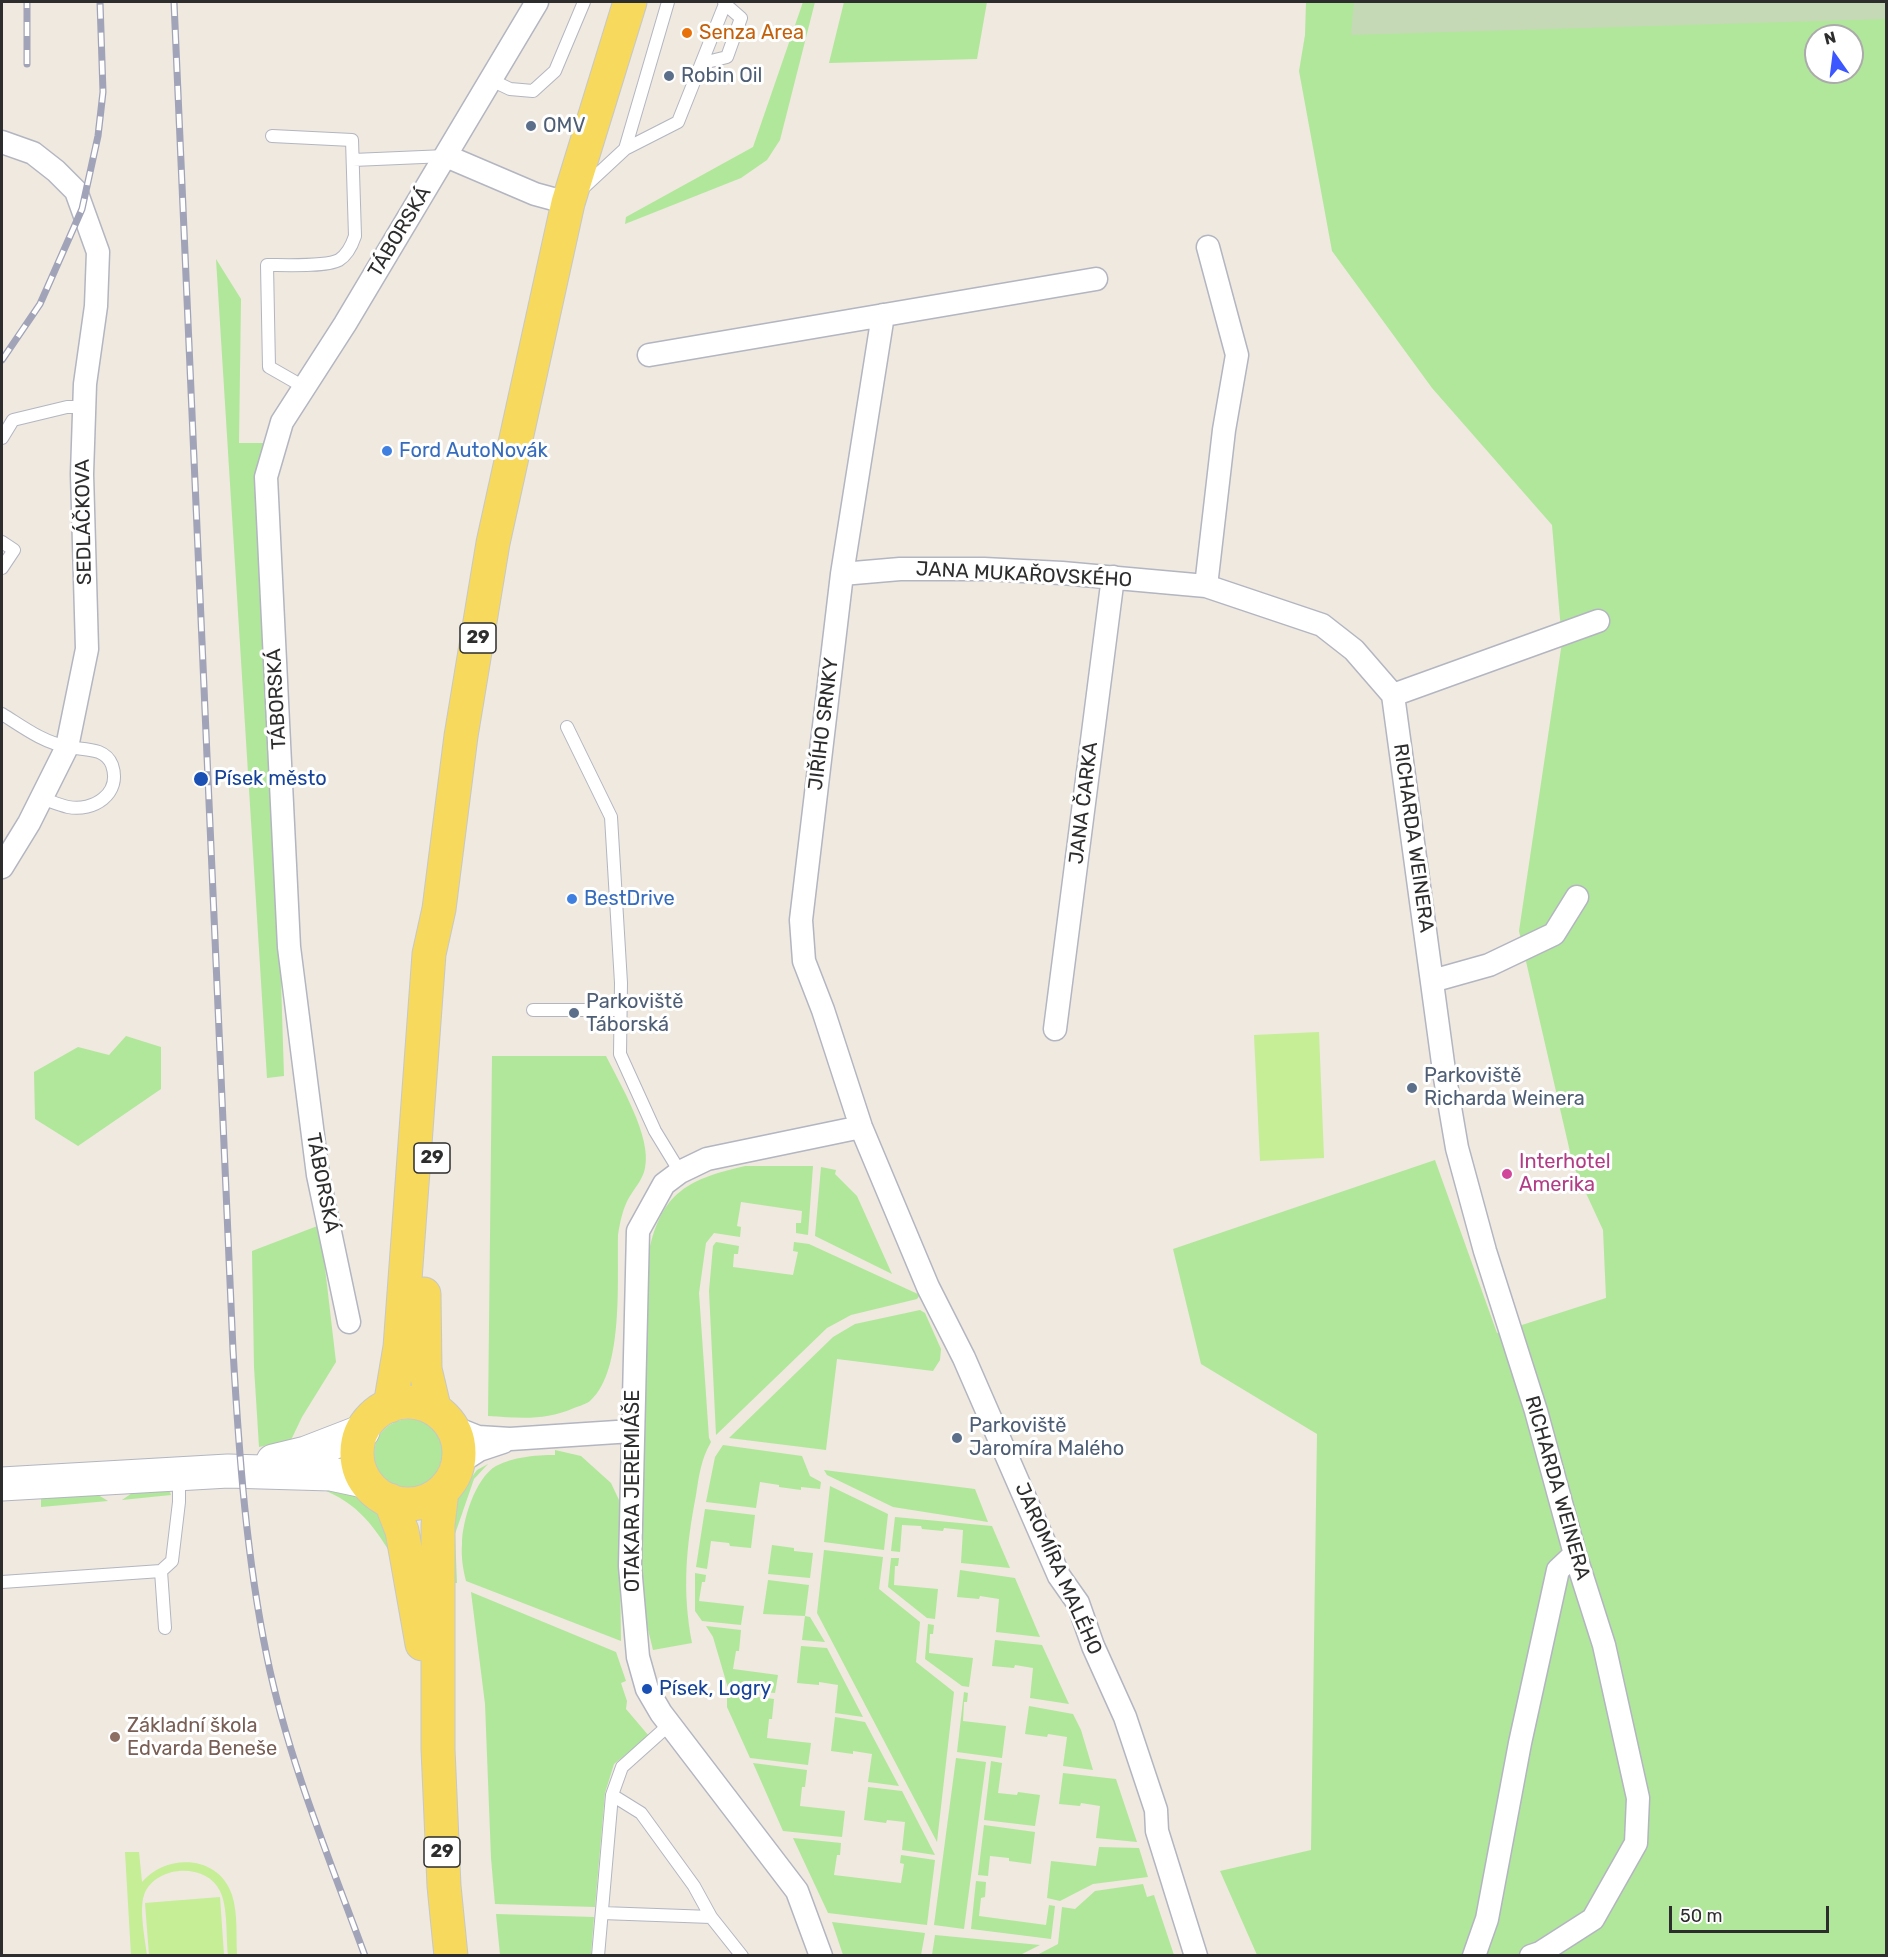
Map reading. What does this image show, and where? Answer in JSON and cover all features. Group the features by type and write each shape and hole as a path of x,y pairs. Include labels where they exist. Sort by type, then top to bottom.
{"main road":[{"name":"29","path":"390,1406 400,1347 429,954 439,909 461,736 493,543 568,204 630,2"},
{"name":"29","path":"439,909 443,949 423,1325 425,1369 443,1417 459,1444 459,1463 453,1478 442,1491 438,1525 438,1749 444,1886 451,1956"},
{"path":"442,1491 427,1501 408,1504 376,1494 364,1481 358,1467 358,1453 363,1431 373,1417 390,1406 408,1402 443,1417"},
{"path":"228,1470 306,1454 363,1431"},
{"path":"2,1484 228,1470 331,1474 364,1481"},
{"name":"29","path":"390,1500 402,1531 438,1749"}],"street":[{"name":"TÁBORSKÁ","path":"349,1322 318,1175 289,947 266,477 282,422 446,156 537,2"},
{"name":"SEDLÁČKOVA","path":"2,142 33,153 76,191 98,252 96,306 85,384 82,474 87,650 67,747 29,824 2,867"},
{"path":"446,156 535,194 568,204"},
{"path":"1206,586 1224,430 1237,355 1208,247"},
{"path":"649,355 1096,279"},
{"name":"JIŘÍHO SRNKY","path":"861,1127 804,961 801,920 842,574 883,315"},
{"name":"JANA MUKAŘOVSKÉHO","path":"842,574 900,569 984,569 1113,577 1206,586 1322,625 1354,650 1393,695"},
{"name":"JANA ČARKA","path":"1055,1029 1113,577"},
{"path":"1393,695 1598,621"},
{"name":"RICHARDA WEINERA","path":"1393,695 1445,1078 1461,1167 1536,1411 1575,1554 1604,1645 1638,1798 1636,1843 1593,1919 1532,1956"},
{"path":"1432,981 1489,965 1554,934 1577,897"},
{"name":"OTAKARA JEREMIÁŠE","path":"821,1956 796,1891 669,1724 647,1689 638,1657 630,1566 638,1231 664,1184 680,1172 707,1159 861,1127"},
{"name":"JAROMÍRA MALÉHO","path":"861,1127 928,1287 989,1415 1059,1576 1078,1603 1093,1646 1125,1717 1156,1810 1157,1831 1196,1956"},
{"path":"443,1417 478,1437 510,1439 632,1431"},
{"path":"459,1463 479,1450 510,1439"},
{"path":"1474,1956 1487,1919 1520,1743 1558,1570 1575,1554"}],"lane":[{"path":"491,80 510,89 533,90 555,71 584,2"},
{"path":"625,149 668,2"},
{"path":"568,204 601,169 625,149 678,122 724,3 741,18 727,57 702,63"},
{"path":"272,136 352,140 355,236 353,244 339,260 328,264 267,265 269,367 304,387"},
{"path":"353,160 446,156"},
{"path":"2,438 13,420 67,407 84,407"},
{"path":"2,542 14,550 2,568"},
{"path":"2,714 42,740 67,747 99,751 107,757 112,766 112,787 107,797 85,807 69,808 41,798"},
{"path":"567,727 610,817 621,983 620,1054 655,1131 680,1172"},
{"path":"533,1011 620,1010"},
{"path":"2,1582 161,1571 172,1561 179,1502 178,1472"},
{"path":"161,1571 165,1628"},
{"path":"598,1956 612,1795 622,1767 669,1724"},
{"path":"612,1795 641,1813 694,1886 711,1917 742,1956"},
{"path":"602,1913 711,1917"}],"green space":[{"path":"803,2 815,2 780,140 767,160 741,178 625,224 626,217 753,147"},
{"path":"844,2 987,2 977,59 829,63"},
{"path":"1306,2 1886,2 1886,1955 1257,1955 1220,1871 1311,1850 1317,1434 1201,1364 1173,1249 1435,1160 1497,1333 1606,1298 1603,1230 1573,1165 1519,931 1562,642 1552,525 1432,388 1332,251 1299,71 1305,35"},
{"path":"1354,2 1886,2 1886,19 1351,35"},
{"path":"216,259 241,299 239,443 264,443 284,1076 267,1078"},
{"path":"1319,1032 1324,1158 1260,1161 1254,1035"},
{"path":"126,1036 161,1047 161,1089 78,1146 35,1119 34,1072 78,1047 109,1055"},
{"path":"492,1056 606,1056 633,1111 644,1141 646,1155 644,1172 625,1205 618,1235 618,1298 614,1346 602,1386 583,1405 542,1417 488,1416"},
{"path":"745,1166 813,1166 808,1235 796,1233 796,1223 801,1223 802,1211 741,1202 737,1226 741,1227 740,1237 714,1233 706,1243 699,1293 711,1442 699,1474 686,1569 687,1605 692,1643 653,1650 644,1613 640,1580 642,1436 649,1252 661,1215 680,1191 708,1176"},
{"path":"821,1167 836,1170 835,1174 857,1196 892,1274 815,1236"},
{"path":"320,1225 336,1362 302,1417 291,1440 259,1447 254,1367 252,1251"},
{"path":"716,1242 739,1246 738,1254 734,1254 733,1267 793,1275 798,1252 793,1251 794,1242 809,1244 920,1295 917,1299 851,1315 827,1328 716,1435 709,1291 713,1246"},
{"path":"920,1310 925,1313 941,1349 940,1360 933,1371 837,1359 826,1450 729,1438 833,1337 855,1324"},
{"path":"402,1419 416,1419 429,1425 438,1434 444,1447 442,1467 434,1479 416,1489 402,1489 389,1483 380,1474 374,1461 374,1447 380,1434 389,1425"},
{"path":"723,1445 802,1456 810,1476 821,1482 820,1489 801,1487 801,1490 760,1482 756,1508 706,1502 715,1457"},
{"path":"555,1450 581,1456 611,1483 619,1500 621,1641 466,1581 462,1558 464,1524 471,1501 482,1480 496,1466 510,1460 555,1455"},
{"path":"488,1464 474,1479 455,1534 457,1583 445,1583 450,1506 477,1470"},
{"path":"824,1470 975,1489 988,1522 893,1507 827,1475"},
{"path":"311,1485 356,1495 381,1515 394,1559 378,1534 360,1513 339,1498"},
{"path":"830,1486 888,1514 884,1550 824,1542"},
{"path":"164,1489 171,1495 122,1500 135,1491"},
{"path":"95,1493 108,1501 41,1507 41,1499 45,1496"},
{"path":"705,1509 755,1515 751,1548 711,1541 707,1569 696,1567"},
{"path":"895,1517 992,1526 1010,1568 961,1563 963,1530 944,1528 943,1531 902,1525 900,1552 891,1551"},
{"path":"772,1545 813,1553 810,1578 768,1574"},
{"path":"824,1550 883,1557 879,1589 920,1622 916,1662 954,1692 937,1842 817,1613"},
{"path":"891,1558 899,1558 898,1566 895,1566 894,1585 938,1589 935,1619 927,1618 888,1587"},
{"path":"960,1570 1015,1578 1040,1637 996,1632 999,1599 980,1596 979,1599 957,1597"},
{"path":"695,1573 706,1575 705,1582 702,1582 699,1601 744,1606 741,1625 702,1621 695,1611"},
{"path":"768,1580 809,1585 805,1616 763,1614"},
{"path":"471,1592 616,1652 626,1681 621,1683 627,1701 626,1709 649,1736 614,1764 605,1793 595,1907 495,1904 485,1704"},
{"path":"805,1616 810,1617 825,1642 802,1640"},
{"path":"928,1624 934,1625 933,1634 930,1634 929,1653 973,1658 969,1687 962,1686 925,1659"},
{"path":"706,1626 741,1630 739,1651 736,1651 733,1669 778,1675 775,1693 728,1688 713,1637"},
{"path":"995,1640 1042,1645 1069,1704 1030,1698 1033,1668 1015,1665 1014,1668 992,1666"},
{"path":"801,1646 827,1648 863,1717 835,1713 838,1685 819,1682 819,1685 797,1683"},
{"path":"964,1692 968,1693 967,1702 964,1702 963,1721 1006,1726 1002,1758 957,1752"},
{"path":"727,1693 774,1699 767,1738 811,1743 808,1765 750,1758 727,1707"},
{"path":"1029,1706 1073,1714 1081,1730 1093,1770 1063,1766 1067,1737 1025,1734"},
{"path":"835,1717 865,1722 899,1786 868,1782 872,1754 831,1751"},
{"path":"956,1758 986,1762 964,1929 934,1925"},
{"path":"991,1761 1002,1763 998,1793 1017,1795 1018,1792 1040,1795 1035,1826 984,1820"},
{"path":"753,1763 807,1770 800,1806 845,1811 842,1837 783,1831"},
{"path":"1063,1773 1116,1779 1137,1842 1096,1838 1100,1806 1081,1803 1080,1806 1059,1804"},
{"path":"868,1787 902,1791 935,1855 902,1850 905,1822 887,1820 886,1823 864,1820"},
{"path":"984,1825 1035,1832 1031,1864 990,1856 988,1876 978,1875"},
{"path":"793,1838 841,1843 834,1875 901,1883 904,1864 900,1863 901,1855 935,1860 927,1925 828,1913"},
{"path":"1099,1847 1139,1848 1148,1877 1093,1884 1060,1901 1047,1898 1051,1861 1096,1866"},
{"path":"125,1852 139,1852 142,1882 165,1866 178,1863 192,1863 216,1872 225,1882 234,1902 237,1955 228,1955 226,1914 220,1891 204,1875 181,1871 159,1878 150,1885 144,1895 142,1908 147,1955 131,1955"},
{"path":"976,1881 986,1882 985,1897 981,1898 979,1916 1046,1925 1049,1905 1055,1906 1051,1939 971,1929"},
{"path":"1143,1884 1147,1897 1154,1895 1174,1955 1037,1955 1058,1944 1062,1907 1075,1909 1095,1891"},
{"path":"220,1897 224,1955 149,1955 145,1903"},
{"path":"496,1914 594,1917 591,1955 500,1955"},
{"path":"832,1922 925,1933 921,1955 843,1955"},
{"path":"935,1935 1040,1945 1020,1955 932,1955"}],"railway":[{"path":"27,2 27,64"},
{"path":"2,360 40,304 82,209 98,136 103,92 100,2"},
{"path":"174,2 233,1350 244,1504 260,1619 286,1733 310,1808 365,1956"}],"place":[{"name":"Senza Area","path":"687,33"},
{"name":"Robin Oil","path":"669,76"},
{"name":"OMV","path":"531,126"},
{"name":"Ford AutoNovák","path":"387,451"},
{"name":"Písek město","path":"201,779"},
{"name":"BestDrive","path":"572,899"},
{"name":"Parkoviště Táborská","path":"574,1013"},
{"name":"Parkoviště Richarda Weinera","path":"1412,1088"},
{"name":"Interhotel Amerika","path":"1507,1174"},
{"name":"Parkoviště Jaromíra Malého","path":"957,1438"},
{"name":"Písek, Logry","path":"647,1689"},
{"name":"Základní škola Edvarda Beneše","path":"115,1737"}]}
